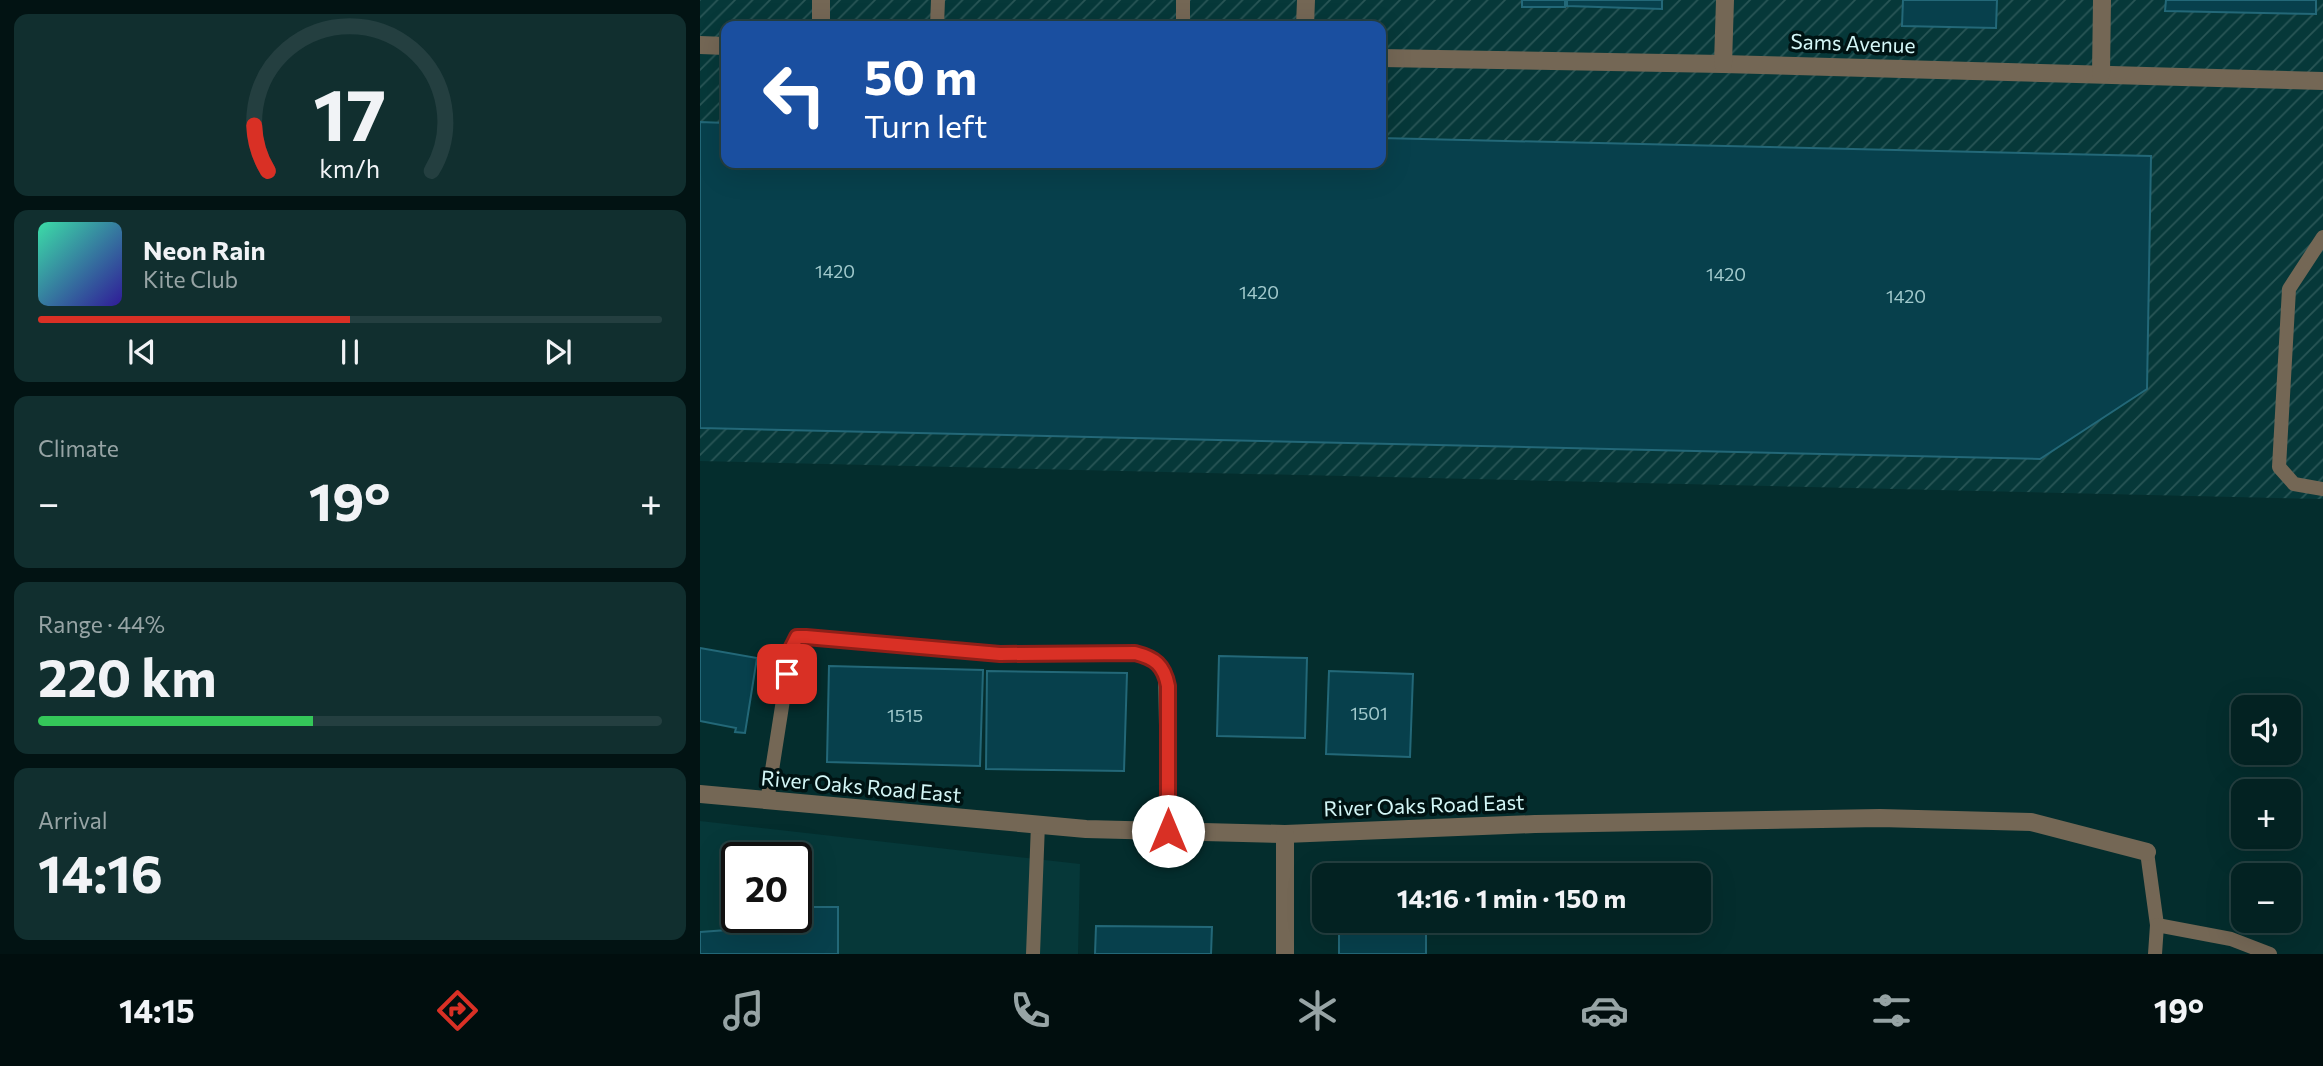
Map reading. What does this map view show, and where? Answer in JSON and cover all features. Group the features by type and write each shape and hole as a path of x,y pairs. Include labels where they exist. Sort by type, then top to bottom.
{"street":[{"path":"821,0 821,21"},
{"path":"1305,21 1306,0"},
{"path":"1723,64 1724,0"},
{"path":"2101,74 2102,0"},
{"path":"700,45 721,46"},
{"name":"Sams Avenue","path":"1386,58 1723,64 2323,81"},
{"name":"River Oaks Road East","path":"700,794 1038,824 1285,834 1535,824 1880,818 2031,822 2147,852"},
{"path":"1285,834 1285,954"}],"lane":[{"path":"937,21 938,0"},
{"path":"1183,0 1183,21"},
{"path":"2323,237 2289,289 2279,467 2294,484 2323,489"},
{"path":"767,802 791,649 797,637 1000,654 1135,653 1149,657 1165,673 1168,831"},
{"path":"1033,954 1038,824"},
{"path":"2147,852 2157,925 2155,954"},
{"path":"2157,925 2231,939 2270,954"}],"shaded area":[{"path":"700,0 2323,0 2323,499 700,461"},
{"path":"700,821 1080,864 1078,954 700,954"}],"building":[{"path":"1522,0 1565,0 1565,7 1522,7"},
{"path":"1567,0 1662,0 1662,9 1567,6"},
{"path":"1903,0 1997,0 1996,28 1902,26"},
{"path":"2166,0 2316,0 2316,14 2165,11"},
{"path":"700,122 721,123 721,168 1386,168 1386,138 2151,156 2147,389 2040,459 700,428"},
{"path":"700,648 757,658 745,733 735,732 736,728 700,721"},
{"path":"1219,656 1307,658 1305,738 1217,736"},
{"path":"829,666 983,670 980,766 827,762"},
{"path":"987,671 1127,673 1124,771 986,769"},
{"path":"1329,671 1413,674 1410,757 1326,754"},
{"path":"812,907 838,907 838,954 700,954 700,932 812,933"},
{"path":"1096,926 1212,927 1211,954 1095,954"},
{"path":"1339,933 1426,933 1426,954 1339,954"}],"route":[{"path":"787,674 791,649 797,637 1000,654 1135,653 1149,657 1160,665 1168,686 1168,831"}]}
